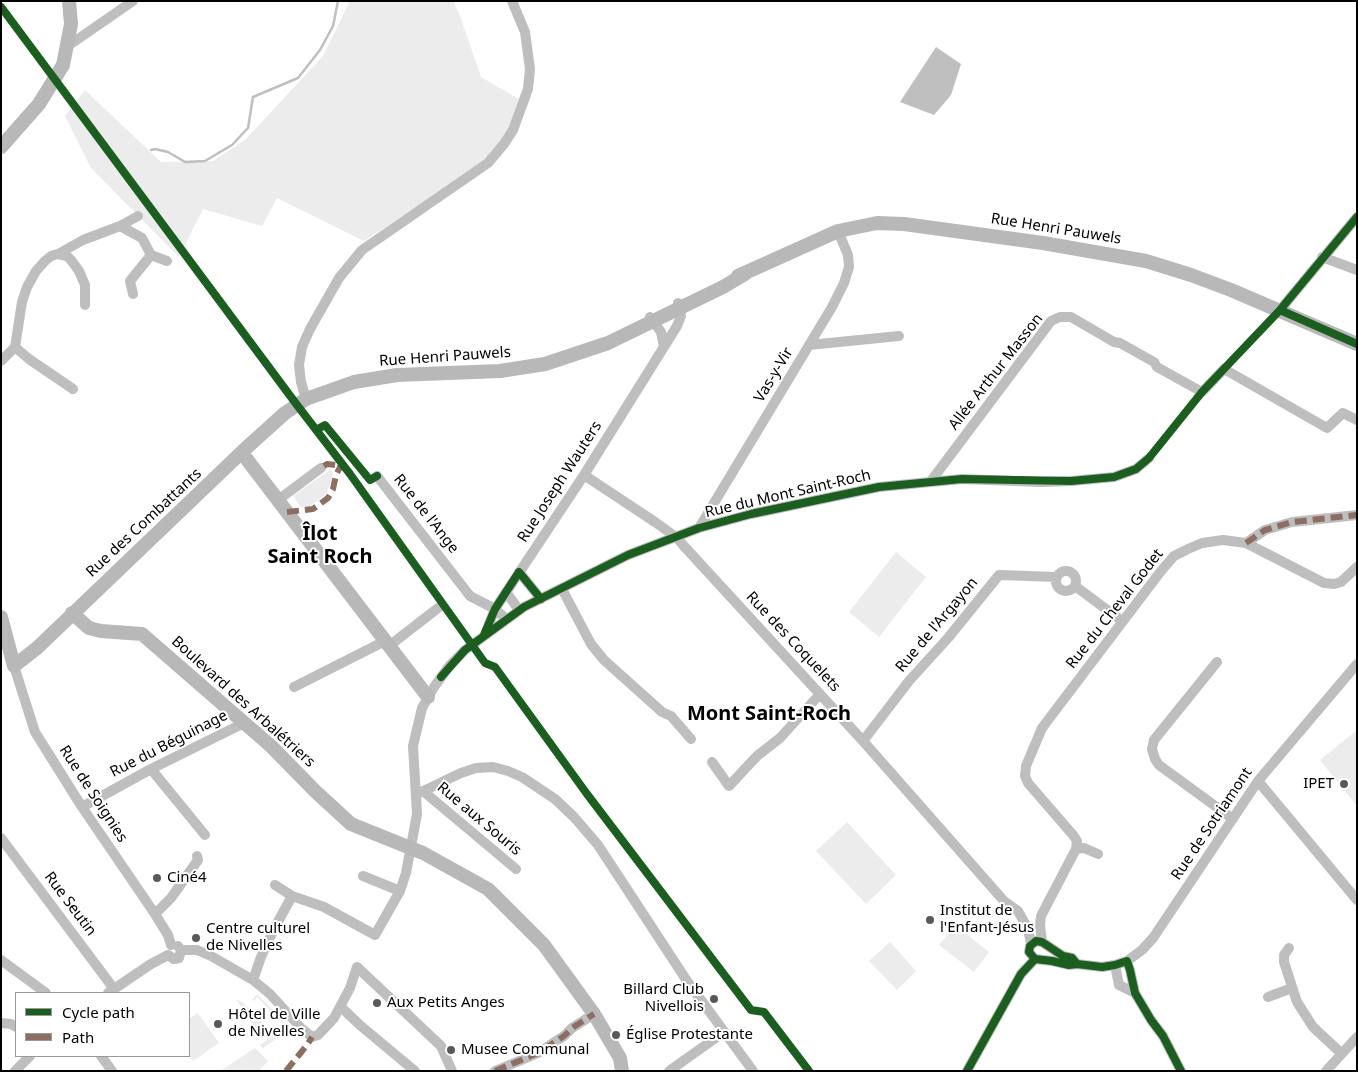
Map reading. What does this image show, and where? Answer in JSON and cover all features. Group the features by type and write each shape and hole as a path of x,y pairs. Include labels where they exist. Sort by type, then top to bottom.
{"main road":[{"path":"1,147 39,104 62,65 68,46 71,24 69,1"},
{"name":"Rue Henri Pauwels","path":"302,402 346,385 372,378 422,373 500,371 544,364 586,350 605,338 679,306 719,284 838,231 877,223 904,224 1043,242 1158,264 1280,310 1357,344"},
{"name":"Rue des Combattants","path":"8,665 37,648 285,413 302,402"},
{"path":"242,453 428,697"},
{"name":"Boulevard des Arbalétriers","path":"72,613 89,628 101,631 142,634 272,747 351,824 423,853 488,889 544,945 594,1014 620,1058 622,1071"},
{"path":"1,617 8,665"}],"street":[{"path":"302,402 299,365 302,347 339,278 362,250 488,163 513,130 528,89 530,68 524,32 512,1"},
{"path":"68,46 129,3"},
{"path":"1,360 15,347 22,302 27,287 36,271 45,261 83,240 120,226 138,216"},
{"path":"1280,310 1357,217"},
{"path":"120,226 142,238 151,255 167,262"},
{"name":"Vas-y-Vir","path":"699,528 844,283 849,267 848,255 838,231"},
{"path":"58,254 66,256 71,260 79,271 85,285 85,305"},
{"path":"132,294 130,281 151,255"},
{"path":"1322,257 1357,270"},
{"name":"Rue Joseph Wauters","path":"481,637 495,609 584,475 664,347 681,316 679,306"},
{"name":"Allée Arthur Masson","path":"931,481 1051,321 1060,317 1071,317 1154,362 1157,367 1202,392 1224,369 1327,428 1343,412 1357,420"},
{"path":"651,319 661,332 664,347"},
{"path":"809,345 899,336"},
{"path":"15,347 73,390"},
{"name":"Rue du Mont Saint-Roch","path":"292,896 324,907 374,935 400,891 406,873 420,792 413,746 422,708 450,665 465,650 519,610 541,598 628,555 699,528 751,514 879,488 931,481 962,479 1071,482 1114,477 1136,469 1149,458"},
{"path":"278,500 321,468"},
{"name":"Rue des Coquelets","path":"584,475 676,537 863,741 1004,901 1018,911 1028,929 1031,944"},
{"name":"Rue de l'Ange","path":"377,476 470,596 495,609 506,619"},
{"path":"1246,543 1265,530 1292,522 1357,515"},
{"name":"Rue du Cheval Godet","path":"1076,849 1077,841 1074,835 1028,783 1025,776 1026,766 1042,728 1160,571 1174,556 1202,544 1223,540 1246,543 1324,583 1334,584 1341,582 1357,567"},
{"path":"519,572 541,598"},
{"name":"Rue de l'Argayon","path":"863,741 909,681 948,638 999,575 1057,577 1056,584 1061,590 1069,591 1076,586 1122,621"},
{"path":"562,589 591,644 604,660 662,712 671,716 691,738"},
{"path":"506,592 519,610"},
{"path":"294,687 387,643 438,608"},
{"path":"1217,662 1154,740 1152,749 1159,765 1233,818"},
{"name":"Rue de Sotriamont","path":"1038,959 1069,965 1102,967 1127,962 1142,950 1258,781 1357,664"},
{"name":"Rue de Soignies","path":"8,665 35,732 82,807 156,914 173,950"},
{"path":"712,762 729,786 757,756 780,738 820,694"},
{"name":"Rue du Béguinage","path":"82,807 151,769 244,723"},
{"path":"420,792 476,768 493,768 508,771 522,777 555,799 574,817 598,845 666,950 753,1071"},
{"path":"151,769 205,835"},
{"path":"1258,781 1357,900"},
{"name":"Rue aux Souris","path":"420,792 516,869"},
{"name":"Rue Seutin","path":"1,838 111,991"},
{"path":"967,1071 1021,974 1038,959 1047,955 1040,925 1041,916 1076,849 1084,848 1098,854"},
{"path":"156,914 171,898 198,860 197,856"},
{"path":"363,876 400,891"},
{"path":"254,980 261,957 292,896 275,885"},
{"path":"1028,929 1031,920 1041,916"},
{"path":"1038,959 1030,952 1031,944 1036,941 1044,943"},
{"name":"Rue de Sotriamont","path":"1044,943 1063,956 1072,958 1077,964"},
{"path":"1289,948 1284,955 1284,962 1292,988 1305,1016 1341,1053"},
{"path":"111,991 173,950 197,950 254,980 278,1002 301,1028 312,1036 318,1034 334,1018 350,988 357,967 441,1046 447,1069"},
{"path":"1,960 45,992"},
{"path":"1127,962 1135,993 1163,1036 1180,1071"},
{"path":"1115,965 1119,985 1135,993"},
{"path":"1268,997 1292,988"},
{"path":"341,1007 415,1071"},
{"path":"494,1071 538,1053 594,1014"},
{"path":"1,1023 15,1026"},
{"path":"669,1071 724,1032"},
{"path":"1326,1071 1357,1037"},
{"path":"15,1071 29,1057"},
{"path":"102,1057 112,1071"}],"shaded area":[{"path":"350,1 453,1 481,77 524,102 494,157 364,241 277,198 262,226 203,209 179,257 91,168 65,116 85,90 161,162 213,161 245,140 323,56"},
{"path":"936,47 961,64 951,95 934,115 900,102"},
{"path":"331,469 333,474 326,494 309,507 301,507 293,496"},
{"path":"896,552 926,577 879,637 849,612"},
{"path":"1357,730 1357,806 1320,760"},
{"path":"847,822 896,875 866,904 816,851"},
{"path":"955,925 989,952 974,972 939,945"},
{"path":"890,942 916,971 897,990 869,961"},
{"path":"257,994 284,1021 290,1030 263,1048 260,1045 278,1032 276,1029 283,1023 257,997 254,1001 252,1000"},
{"path":"236,999 242,1002 262,1021 263,1025 260,1028 254,1027"},
{"path":"198,1013 219,1043 193,1061 190,1056 190,1018"},
{"path":"255,1048 268,1061 259,1071 222,1070"}],"waterway":[{"path":"151,150 168,152 185,162 205,161 232,145 248,128 253,97 298,78 320,50 333,26 338,1"}],"marked path":[{"path":"287,512 313,509 328,498 342,463 336,465 327,464 321,468"},
{"path":"1246,543 1265,530 1292,522 1357,515"},
{"path":"495,1071 538,1053 594,1014"},
{"path":"286,1071 312,1037"}],"cycle path":[{"path":"1,7 350,474 485,663 495,667 587,794 751,1010 764,1012 809,1071"},
{"path":"441,677 465,650 524,607 628,555 699,528 751,514 879,487 962,479 1071,481 1114,477 1136,469 1149,458 1202,392 1280,310 1357,217"},
{"path":"1280,310 1357,344"},
{"path":"316,430 325,425 370,480 377,476"},
{"path":"484,635 495,609 519,572 541,599"},
{"path":"1077,964 1072,958 1063,956 1042,942 1036,941 1030,946 1029,952 1035,959 1069,965 1102,967 1127,961 1135,993 1163,1036 1181,1071"},
{"path":"967,1071 1021,974 1035,959"}],"place":[{"name":"IPET","path":"1344,784"},
{"name":"Ciné4","path":"157,878"},
{"name":"Institut de l'Enfant-Jésus","path":"930,920"},
{"name":"Centre culturel de Nivelles","path":"196,938"},
{"name":"Billard Club Nivellois","path":"714,999"},
{"name":"Aux Petits Anges","path":"377,1003"},
{"name":"Hôtel de Ville de Nivelles","path":"218,1024"},
{"name":"Église Protestante","path":"616,1035"},
{"name":"Musee Communal","path":"451,1050"}],"district":[{"name":"Îlot Saint Roch","path":"320,546"},
{"name":"Mont Saint-Roch","path":"769,714"}]}
